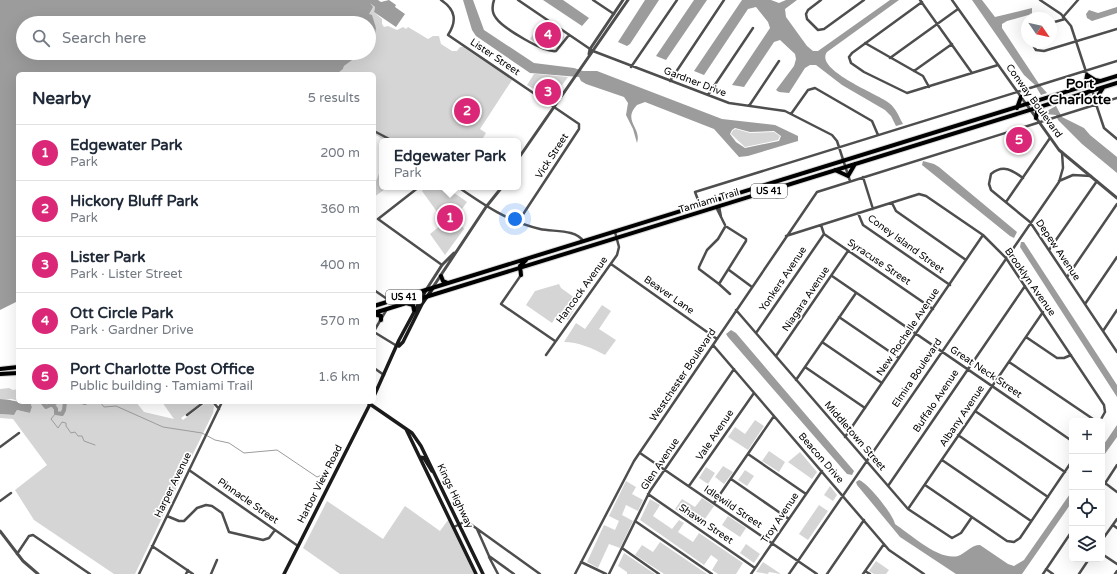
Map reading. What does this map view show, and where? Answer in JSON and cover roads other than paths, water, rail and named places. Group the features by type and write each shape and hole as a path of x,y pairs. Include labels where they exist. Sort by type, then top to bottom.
{"main road":[{"path":"1086,73 1094,80 1100,82"},
{"path":"1080,88 1085,82 1086,73"},
{"name":"Tamiami Trail","path":"376,305 1117,76"},
{"name":"Tamiami Trail","path":"376,312 1117,83"},
{"path":"1082,94 1088,95 1096,102 1103,87"},
{"path":"1017,108 1021,97"},
{"path":"1022,112 1037,119 1037,112 1042,106"},
{"path":"835,170 849,179 856,164"},
{"path":"769,191 777,196 781,187"},
{"path":"703,211 712,202"},
{"path":"689,216 700,206"},
{"path":"521,275 521,264 528,259"},
{"path":"507,272 515,263"},
{"path":"521,275 527,266"},
{"path":"441,276 444,281 448,283"},
{"path":"398,347 403,342 426,297 433,288"},
{"path":"376,392 414,310 426,290"},
{"path":"406,303 413,305 414,310"},
{"path":"376,314 380,316 381,320"},
{"path":"0,369 16,367"},
{"path":"0,374 16,373"},
{"name":"Harbor View Road","path":"284,574 369,404"},
{"name":"Kings Highway","path":"373,404 412,433 425,453 483,574"},
{"name":"Kings Highway","path":"406,429 476,574"},
{"path":"414,444 420,451 425,453"},
{"path":"420,457 424,458 432,471 436,474"},
{"path":"441,500 447,498"}],"street":[{"name":"Lister Street","path":"441,0 450,7 454,18 453,26 448,35 554,106"},
{"path":"494,0 493,11 497,19 540,48 556,51 569,35"},
{"name":"Gardner Drive","path":"518,0 592,50 730,104 780,110 832,135 839,147 849,179"},
{"path":"593,0 615,15"},
{"path":"521,155 590,54 623,0"},
{"path":"615,15 628,0"},
{"path":"631,66 676,0"},
{"path":"670,81 724,0"},
{"path":"821,0 808,10 806,14 807,19 818,30 824,29 864,0"},
{"name":"Conway Boulevard","path":"952,0 1050,138 1062,152 1117,198"},
{"path":"1040,0 1064,18 1076,41 1104,128 1117,138"},
{"path":"1057,21 1064,18 1078,0"},
{"path":"972,73 921,1 850,55 849,60 852,65 904,93 929,87 998,65"},
{"path":"890,58 958,9"},
{"path":"708,95 753,28"},
{"path":"1057,47 1117,29"},
{"path":"865,43 925,77 929,87"},
{"path":"914,71 952,44"},
{"path":"1035,48 1038,51 1044,51 1054,48"},
{"path":"749,106 779,61"},
{"name":"Tamiami Trail","path":"700,206 695,192 1035,86 1086,73 1117,61"},
{"path":"791,114 808,90 815,88 872,121 878,135"},
{"path":"849,179 863,176 1037,119 1056,117 1096,102 1117,98"},
{"name":"Vick Street","path":"518,222 579,129 578,122 554,106"},
{"path":"376,132 387,138"},
{"path":"1006,202 1050,138"},
{"name":"Elmira Boulevard","path":"789,574 1059,182 1063,168 1062,152"},
{"name":"Depew Avenue","path":"1023,178 1008,168 997,170 991,174 989,187 1030,222 1117,352"},
{"path":"1059,182 1073,175 1091,176"},
{"path":"863,176 873,209"},
{"name":"Westchester Boulevard","path":"575,574 626,473 816,192 849,179"},
{"path":"1049,250 1097,181"},
{"path":"415,190 378,219 442,265"},
{"path":"462,190 486,207 518,222 548,230 575,234 583,242"},
{"path":"433,288 458,248 497,192"},
{"name":"Brooklyn Avenue","path":"786,236 858,213 923,195 983,236 1006,258 1104,405 1105,412 1102,418"},
{"path":"892,203 896,211 967,260"},
{"path":"1067,277 1117,204"},
{"path":"717,207 725,226 746,239 720,284"},
{"name":"Coney Island Street","path":"858,213 863,226 950,285"},
{"path":"821,225 824,234"},
{"path":"725,226 718,239 708,250 699,269 720,284 730,294"},
{"name":"Hancock Avenue","path":"546,355 618,253 615,232"},
{"name":"Syracuse Street","path":"824,234 933,309"},
{"name":"Yonkers Avenue","path":"756,333 824,234"},
{"name":"New Rochelle Avenue","path":"845,437 983,236"},
{"path":"426,290 442,265 458,248"},
{"name":"Niagara Avenue","path":"776,356 848,251"},
{"path":"1085,304 1117,257"},
{"name":"Beaver Lane","path":"611,264 717,339"},
{"path":"729,270 752,287"},
{"path":"521,275 501,304 555,341"},
{"name":"Great Neck Street","path":"832,276 1069,439"},
{"name":"Buffalo Avenue","path":"888,486 1025,286"},
{"path":"376,291 390,301"},
{"path":"796,380 856,293"},
{"path":"376,328 387,309"},
{"name":"Middletown Street","path":"736,310 908,509 952,538 961,534 972,517"},
{"path":"1103,331 1116,314 1117,310"},
{"name":"Albany Avenue","path":"908,509 1043,312"},
{"path":"839,317 899,358"},
{"path":"376,332 398,347"},
{"path":"1026,337 1058,358 1064,358 1071,354"},
{"path":"822,342 882,383"},
{"name":"Beacon Drive","path":"713,345 889,550 924,574"},
{"path":"1009,362 1092,418"},
{"path":"806,367 865,408"},
{"path":"376,369 384,375"},
{"name":"Glen Avenue","path":"609,574 648,494 734,369"},
{"name":"Vale Avenue","path":"690,486 754,393"},
{"path":"187,415 201,404"},
{"path":"215,404 219,409"},
{"name":"Harper Avenue","path":"139,574 221,404"},
{"path":"975,411 1065,472"},
{"path":"714,503 774,416"},
{"path":"0,447 19,433"},
{"path":"958,435 1048,497"},
{"name":"Idlewild Street","path":"640,453 817,574"},
{"path":"748,454 806,494"},
{"path":"942,460 1031,521"},
{"path":"1117,465 1105,483 1117,492"},
{"path":"925,484 1011,542 1020,538 1069,466"},
{"name":"Pinnacle Street","path":"189,470 298,546"},
{"name":"Troy Avenue","path":"751,574 822,471"},
{"path":"731,479 789,519"},
{"path":"0,501 12,493"},
{"name":"Shawn Street","path":"648,494 755,568"},
{"path":"167,516 179,521 184,521 194,509 200,506 209,505 215,507 222,513 229,532 263,540 269,538 275,530"},
{"path":"1105,536 1117,519"},
{"path":"827,574 864,520"},
{"path":"635,521 712,574"},
{"path":"454,527 467,522 540,574"},
{"path":"1113,525 1117,528"},
{"path":"476,529 498,574"},
{"path":"0,531 16,554 38,574"},
{"path":"16,554 29,536 33,534 90,574"},
{"path":"1043,574 1069,536"},
{"path":"870,574 864,572 884,544"},
{"path":"152,546 193,574"},
{"path":"622,548 659,574"},
{"path":"489,556 514,574"},
{"path":"1105,556 1117,564"},
{"path":"211,574 217,560"},
{"path":"581,562 606,574"},
{"path":"1079,574 1087,562"},
{"path":"1046,569 1054,574"},
{"path":"186,574 188,570"}],"waterway":[{"path":"44,404 46,407 53,404"},
{"path":"53,405 56,409 56,413 62,414 65,404"},
{"path":"102,404 104,407 116,406 163,427 202,433 215,440 229,443 244,453 277,450 317,477 322,475 336,459"},
{"path":"56,413 51,419 58,428 62,422 66,423 66,426 71,433 75,432 78,436 82,436 84,441 95,445"}],"place":[{"name":"Ott Circle Park","path":"548,35"},
{"name":"Lister Park","path":"548,92"},
{"name":"Hickory Bluff Park","path":"467,111"},
{"name":"Port Charlotte Post Office","path":"1019,140"},
{"name":"Edgewater Park","path":"450,218"}],"district":[{"name":"Port Charlotte","path":"1080,92"}]}
